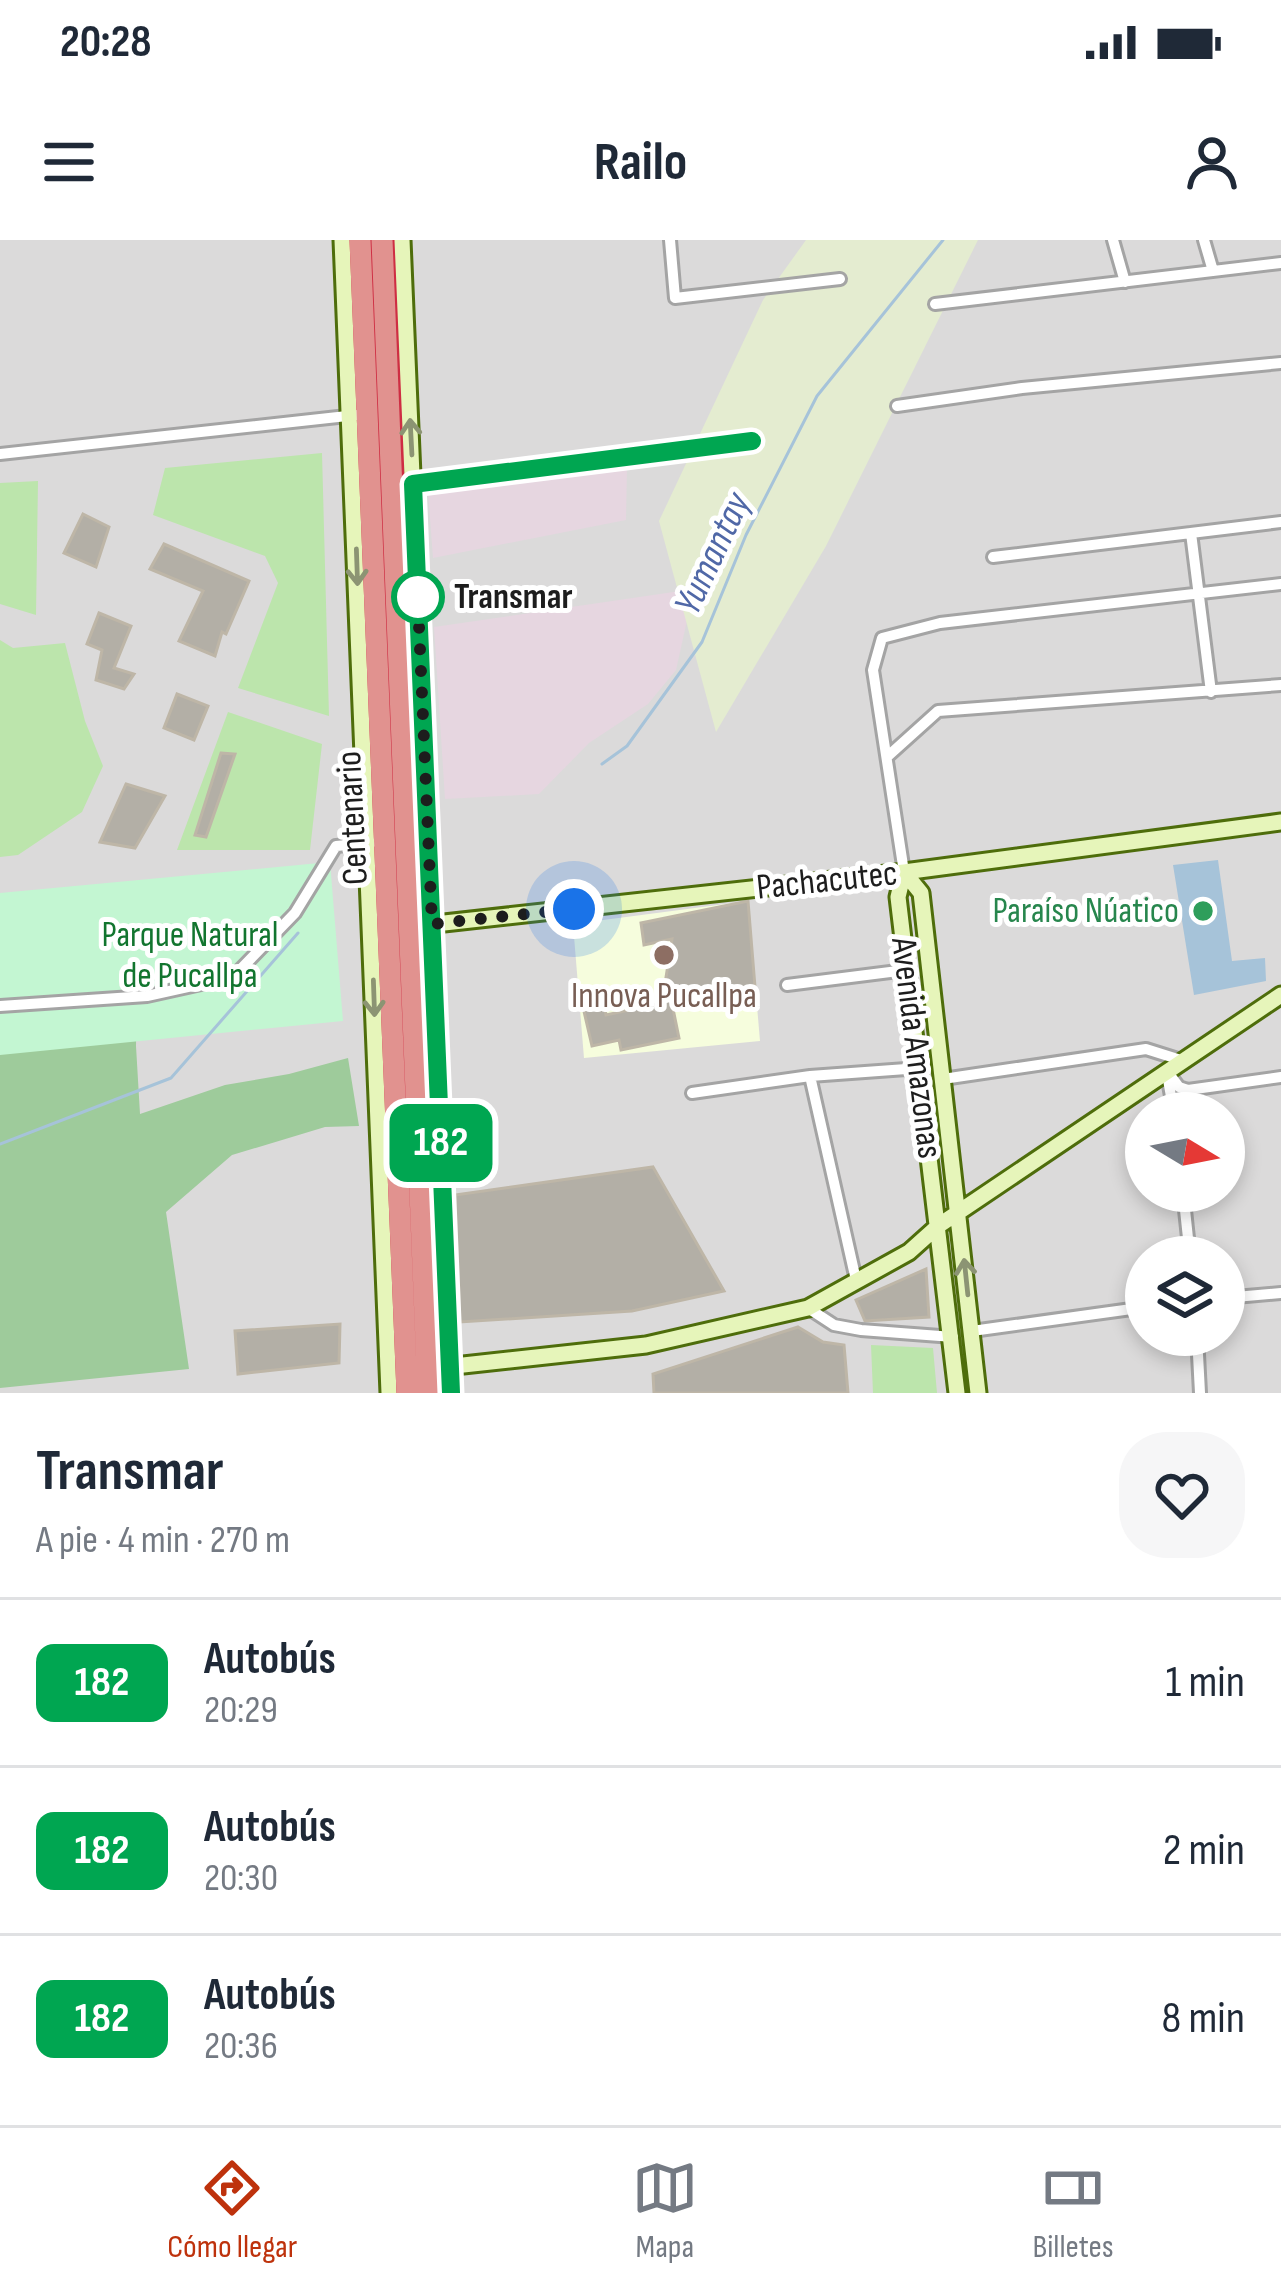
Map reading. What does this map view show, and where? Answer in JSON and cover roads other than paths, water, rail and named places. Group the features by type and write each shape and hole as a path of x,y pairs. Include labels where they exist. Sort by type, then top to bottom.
{"highway":[{"name":"Centenario","path":"360,240 406,923 415,1375 428,1393"},
{"name":"Centenario","path":"382,240 370,415 377,843 406,923"}],"street":[{"path":"0,454 370,415 342,240"},
{"path":"402,240 413,484 406,923 415,1375"},
{"path":"670,240 675,298 840,279"},
{"path":"1113,240 1124,282"},
{"path":"1204,240 1213,271"},
{"path":"935,304 1281,262"},
{"path":"897,406 1022,388 1281,363"},
{"path":"413,484 752,441"},
{"path":"994,557 1281,522"},
{"path":"1191,533 1210,692"},
{"path":"903,867 873,670 882,638 940,623 1281,584"},
{"path":"888,756 938,711 1281,685"},
{"name":"Pachacutec","path":"903,867 1281,812"},
{"name":"Pachacutec","path":"406,923 1281,822"},
{"path":"0,1006 147,996 233,977 295,913 336,846 377,843"},
{"name":"Avenida Amazonas","path":"903,867 898,897 957,1393"},
{"name":"Avenida Amazonas","path":"903,867 921,893 977,1393"},
{"path":"787,985 906,970"},
{"path":"389,1393 415,1375 646,1345 808,1308 909,1252 938,1226 1281,995"},
{"path":"943,1079 1146,1048 1184,1061"},
{"path":"692,1093 810,1076 920,1068"},
{"path":"1167,1071 1179,1087 1188,1090 1280,1077 1281,1094"},
{"path":"1167,1071 1170,1092"},
{"path":"810,1076 856,1280"},
{"path":"1245,1296 1281,1293"},
{"path":"808,1308 847,1328 953,1336"},
{"path":"972,1331 1125,1310"},
{"path":"1197,1356 1200,1393"},
{"path":"415,1375 451,1393"}],"water":[{"name":"Paraíso Núatico","path":"1218,860 1232,961 1265,958 1266,981 1194,995 1173,865"}],"waterway":[{"name":"Yumantay","path":"602,764 627,746 702,642 746,535 817,396 943,240"},
{"name":"Yumantay","path":"0,1144 171,1078 298,933"}],"place":[{"name":"Transmar","path":"418,597"},
{"name":"Paraíso Núatico","path":"1203,911"},
{"name":"Innova Pucallpa","path":"664,955"}],"park label":[{"name":"Parque Natural de Pucallpa","path":"190,956"}]}
